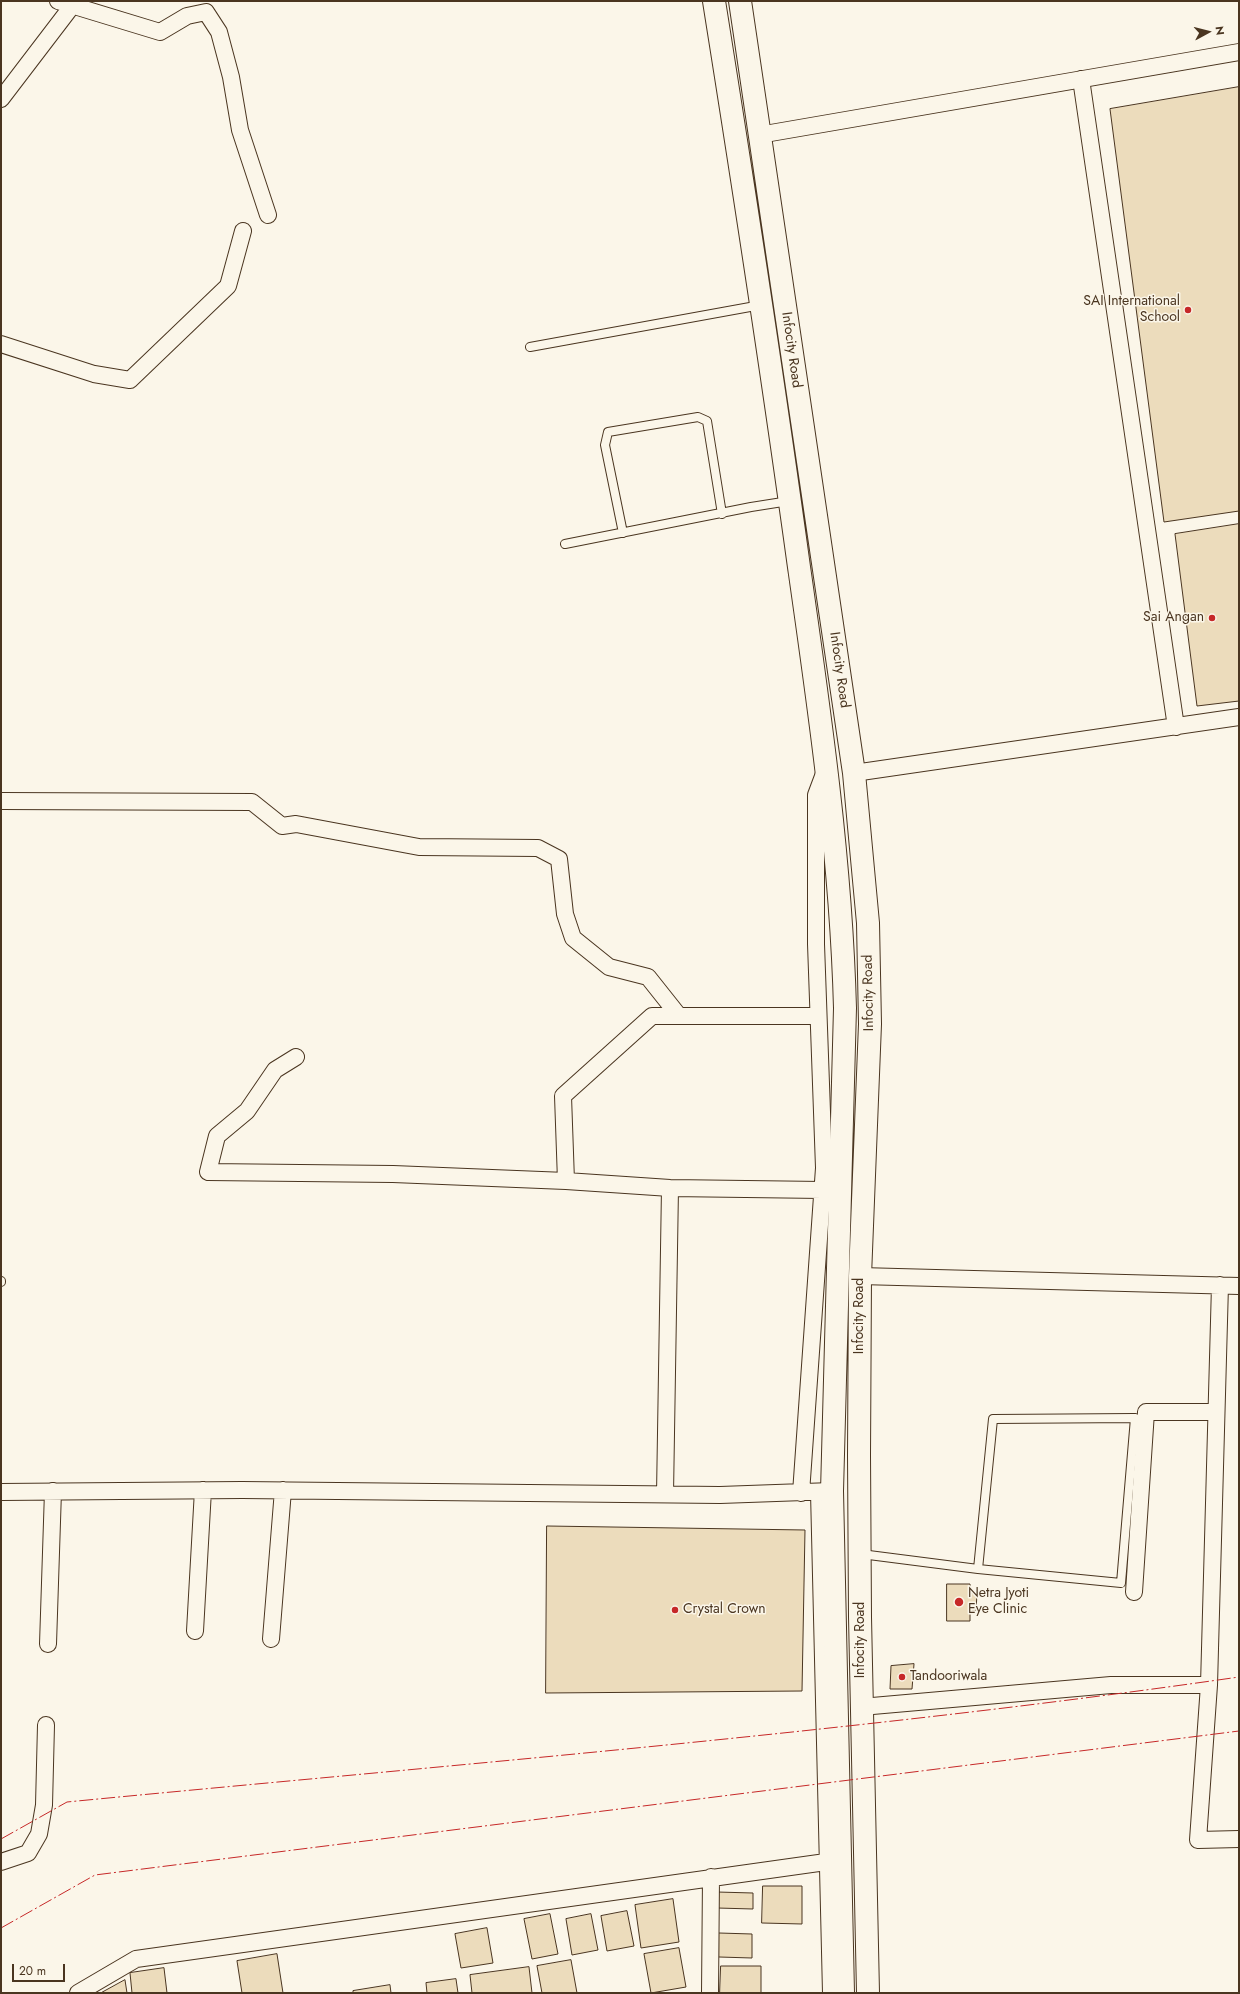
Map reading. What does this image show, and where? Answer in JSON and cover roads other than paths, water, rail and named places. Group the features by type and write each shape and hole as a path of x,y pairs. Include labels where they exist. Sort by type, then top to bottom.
{"main road":[{"name":"Infocity Road","path":"714,1 762,305 827,765 844,955 845,1008 843,1116 836,1298 825,1492 834,1860 843,1993"},
{"name":"Infocity Road","path":"740,1 854,773 868,923 870,1024 860,1276 861,1707 868,1993"},
{"path":"802,588 826,584"},
{"path":"843,1116 867,1117"}],"street":[{"path":"1,99 65,3 160,32 187,16 206,12 218,32 231,77 240,130 268,215"},
{"path":"759,135 1239,52"},
{"path":"1081,80 1176,727"},
{"path":"1,344 94,374 130,380 228,286 243,231"},
{"path":"854,773 1239,718"},
{"path":"801,1493 824,1168 816,944 816,795 827,765"},
{"path":"1,801 252,802 282,826 296,824 419,847 538,848 559,859 565,914 573,938 609,967 648,977 679,1016"},
{"path":"566,1181 563,1096 652,1016 818,1016"},
{"path":"296,1057 274,1070 247,1111 217,1136 208,1172 393,1174 566,1181 670,1188 822,1190"},
{"path":"665,1494 670,1188"},
{"path":"860,1276 1239,1286"},
{"path":"1220,1285 1209,1685 1198,1840 1239,1838"},
{"path":"1134,1592 1146,1412 1216,1412"},
{"path":"195,1631 203,1490"},
{"path":"1,1492 283,1490 665,1494 825,1492"},
{"path":"271,1639 283,1490"},
{"path":"48,1644 53,1491"},
{"path":"861,1707 1111,1685 1209,1685"},
{"path":"1,1862 28,1853 39,1834 44,1805 46,1725"},
{"path":"78,1993 136,1959 834,1860 831,1993"},
{"path":"710,1993 711,1877"}],"lane":[{"path":"530,347 762,305"},
{"path":"623,533 605,445 608,432 698,417 707,421 722,514"},
{"path":"565,544 722,514 751,507 790,501"},
{"path":"861,1554 978,1569 1121,1583 1135,1418 993,1419 978,1569"}],"place":[{"name":"SAI International School","path":"1188,310"},
{"name":"Sai Angan","path":"1212,618"},
{"name":"Netra Jyoti Eye Clinic","path":"959,1602"},
{"name":"Crystal Crown","path":"675,1610"},
{"name":"Tandooriwala","path":"902,1677"}]}
